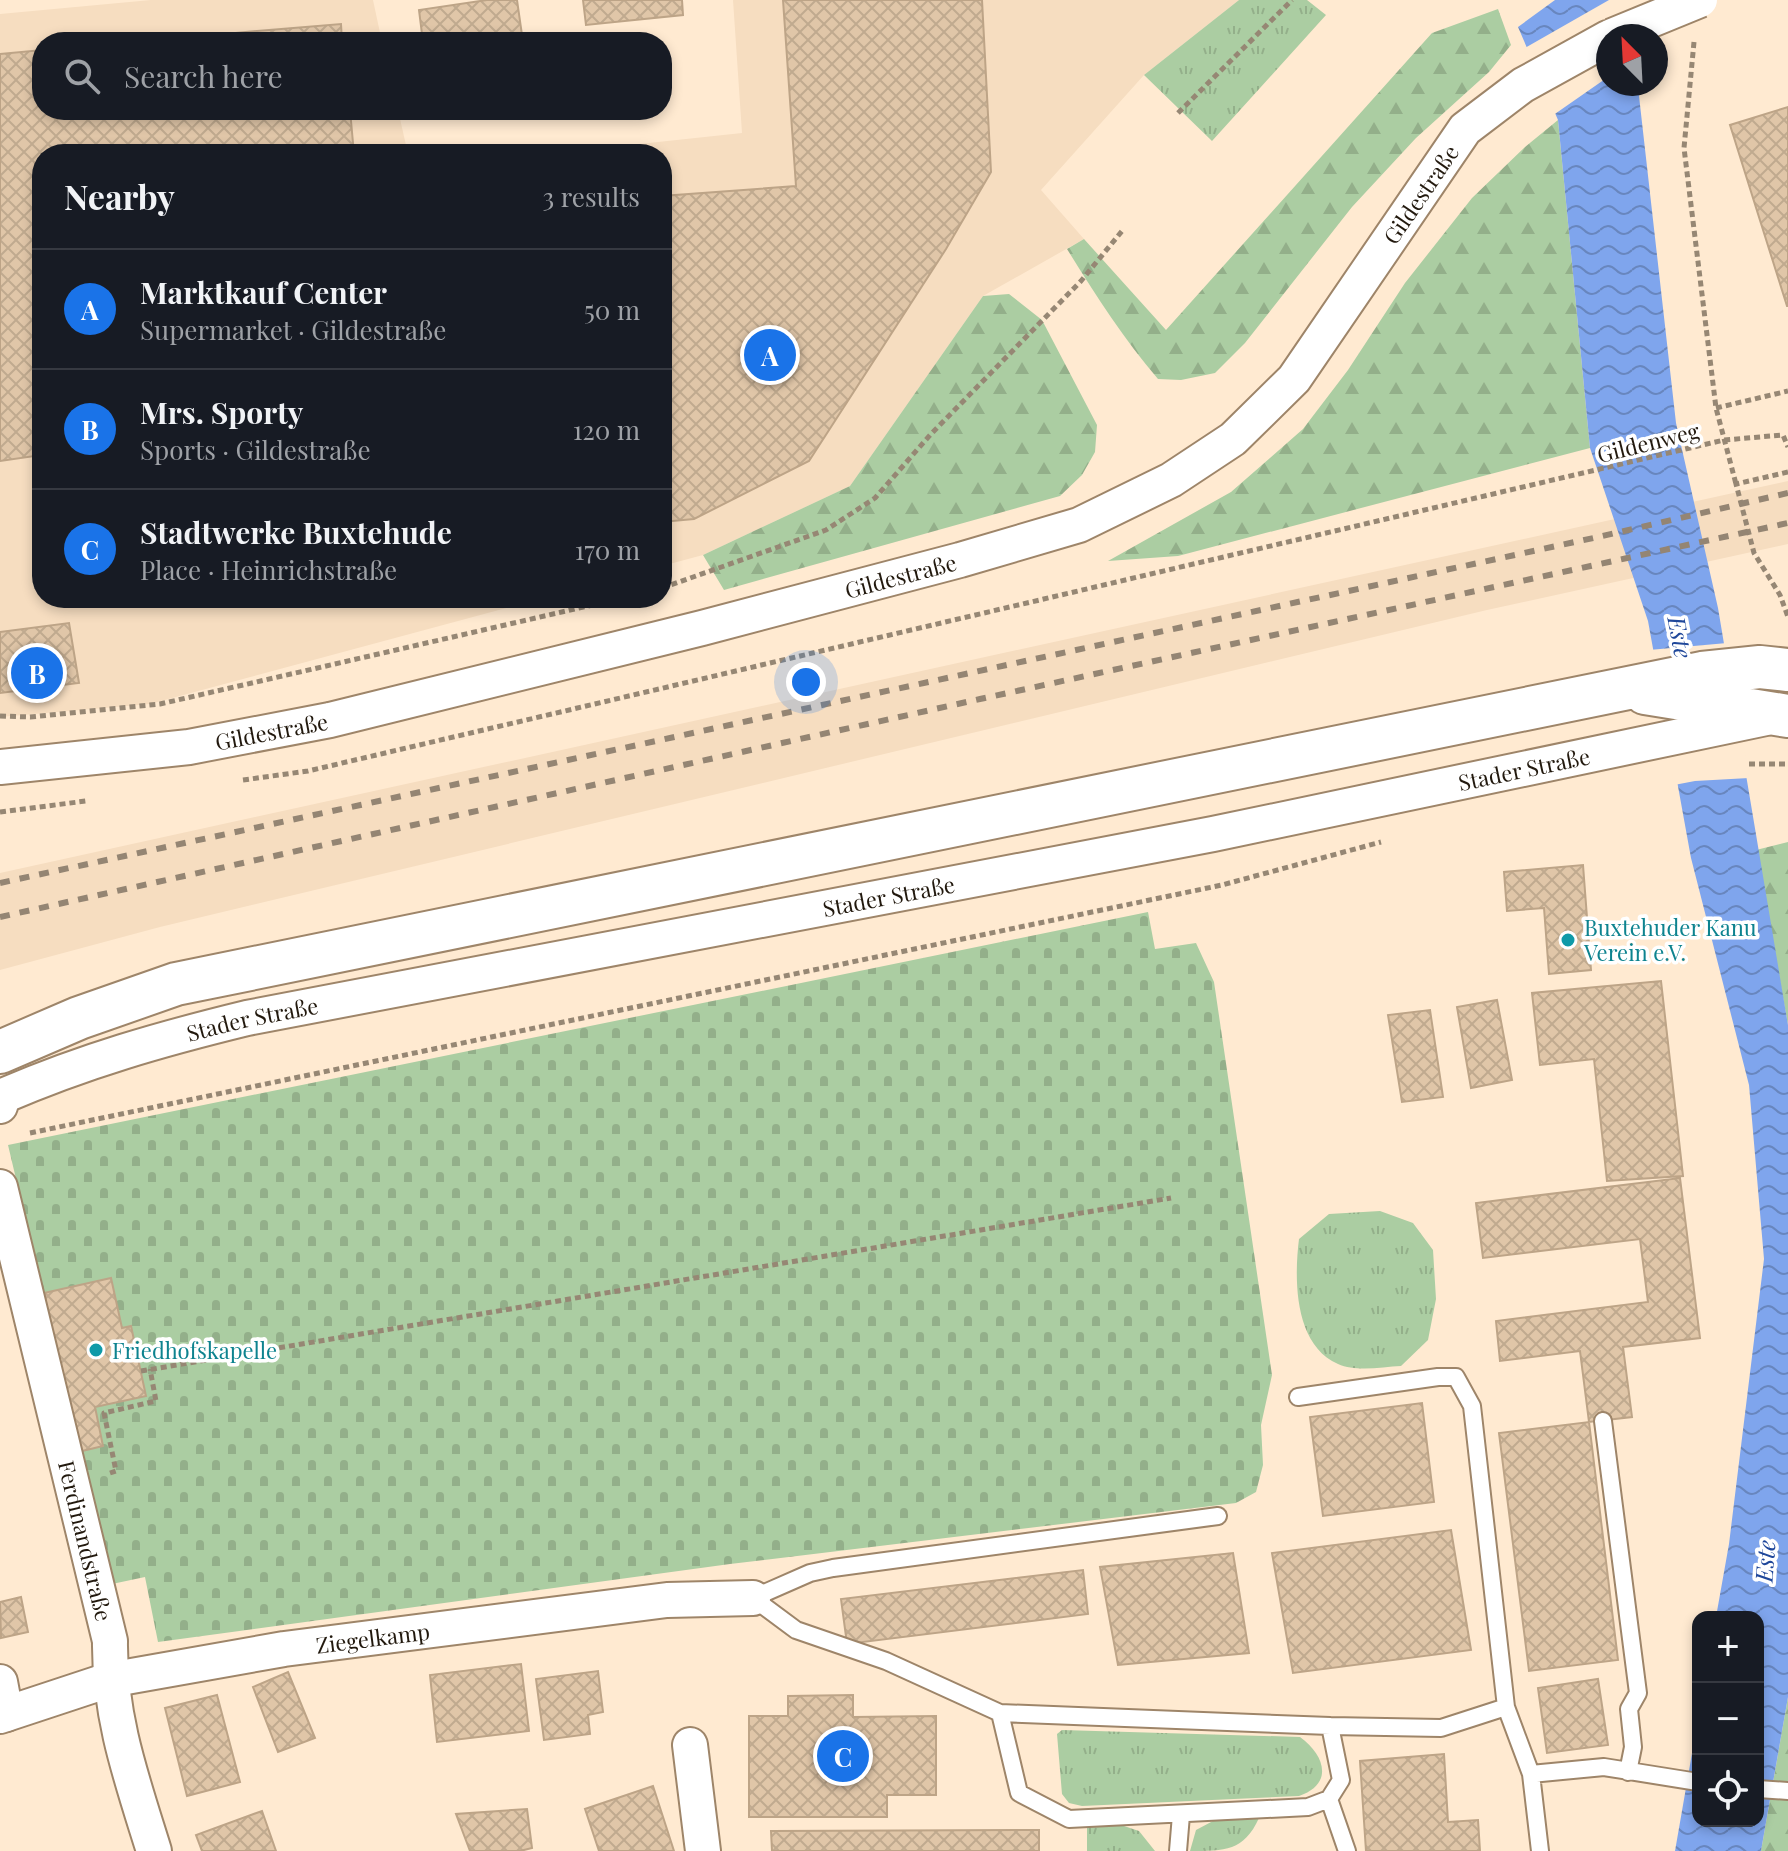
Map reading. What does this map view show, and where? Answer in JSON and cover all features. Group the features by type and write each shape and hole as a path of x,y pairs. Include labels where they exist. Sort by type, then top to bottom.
{"street":[{"name":"Gildestraße","path":"1661,24 1697,15"},
{"name":"Gildestraße","path":"0,767 189,747 330,720 702,628 960,560 1079,525 1171,480 1233,439 1294,379 1465,129 1523,85 1596,45"},
{"path":"0,1052 79,1018 176,984 1702,673 1760,667 1788,670"},
{"path":"1620,689 1783,716"},
{"name":"Stader Straße","path":"1,1100 66,1069 144,1044 247,1018 1213,834 1783,716"},
{"name":"Ferdinandstraße","path":"0,1187 4,1229 110,1641 109,1680 119,1739 154,1851"},
{"name":"Ziegelkamp","path":"2,1704 109,1680 315,1645 667,1600 753,1598"},
{"path":"690,1745 703,1851"}],"lane":[{"path":"1298,1397 1456,1377 1472,1406 1506,1707 1531,1774 1540,1851"},
{"path":"1603,1421 1638,1693 1629,1709 1633,1747 1628,1772"},
{"path":"1218,1516 833,1568 810,1573 753,1598 796,1630 886,1661 1000,1713 1441,1728 1506,1707"},
{"path":"1000,1713 1019,1793 1069,1819 1308,1807 1329,1799 1341,1780 1330,1726"},
{"path":"1531,1774 1604,1767 1692,1781"},
{"path":"1329,1799 1347,1851"},
{"path":"1178,1851 1181,1815"}],"path":[{"path":"1178,113 1292,0"},
{"path":"1697,15 1684,148 1716,408 1754,553 1780,595 1788,617"},
{"path":"672,584 826,530 875,498 931,434 1081,281 1122,231"},
{"name":"Gildenweg","path":"1716,408 1788,391"},
{"name":"Gildenweg","path":"231,781 308,771 1724,440 1783,435 1788,447"},
{"path":"1736,484 1788,472"},
{"path":"0,716 30,717 160,704 579,608"},
{"path":"0,812 93,800"},
{"path":"15,1136 1222,885 1392,839"},
{"path":"141,1371 1171,1198"},
{"path":"110,1488 107,1473 116,1471 104,1413 156,1401 150,1369"}],"shaded area":[{"path":"151,0 373,0 380,32 32,32 32,120 400,120 406,144 32,144 32,608 506,608 150,704 0,717 0,14"},
{"path":"733,0 1239,0 1144,75 1041,190 1084,239 983,296 850,486 703,555 672,563 672,144 639,144 742,133"},
{"path":"1788,481 1788,544 1487,610 160,927 0,970 0,873"}],"green space":[{"path":"1239,0 1307,0 1326,15 1212,141 1144,75"},
{"path":"1498,9 1511,45 1489,72 1416,138 1352,207 1245,343 1215,373 1181,380 1158,379 1121,332 1067,249 1084,239 1166,330 1432,33"},
{"path":"1558,120 1590,448 1178,556 1108,561 1231,492 1303,429 1348,370 1405,283 1472,198"},
{"path":"1009,294 1042,320 1097,425 1095,452 1082,475 1060,496 724,590 703,555 850,486 983,296"},
{"path":"1788,842 1788,1025 1756,850"},
{"path":"1148,912 1155,949 1196,943 1214,982 1272,1375 1261,1425 1263,1465 1256,1492 1236,1503 730,1564 158,1642 145,1577 112,1584 8,1145"},
{"path":"1380,1211 1413,1223 1433,1250 1436,1299 1428,1340 1401,1366 1353,1368 1323,1355 1305,1327 1298,1291 1299,1239 1329,1214"},
{"path":"1788,1697 1788,1851 1761,1851"},
{"path":"1062,1730 1300,1737 1320,1760 1321,1777 1310,1791 1299,1796 1082,1806 1069,1803 1062,1794 1057,1734"},
{"path":"1259,1818 1247,1837 1232,1847 1190,1851 1196,1830 1213,1821"},
{"path":"1121,1825 1139,1831 1155,1851 1087,1851 1087,1827"}],"water":[{"name":"Este","path":"1555,0 1666,0 1627,24 1596,24 1596,96 1639,96 1676,423 1718,608 1788,1025 1788,1697 1761,1851 1675,1851 1692,1753 1692,1827 1764,1827 1764,1611 1717,1611 1729,1544 1764,1259 1749,1085 1691,858 1648,621 1590,448 1558,120 1518,27"}],"pier":[{"path":"1609,0 1670,0 1664,24 1596,24 1596,85 1552,116 1523,49"},
{"path":"1727,643 1749,778 1674,785 1649,650"}],"building":[{"path":"487,0 517,0 522,32 422,32 419,10"},
{"path":"583,0 682,0 683,15 586,25"},
{"path":"783,0 982,0 991,172 946,249 809,461 694,519 672,521 672,195 796,186"},
{"path":"341,24 341,32 247,32"},
{"path":"32,51 32,120 351,120 353,144 32,144 32,456 0,461 0,54"},
{"path":"1788,107 1788,306 1787,306 1730,125"},
{"path":"69,623 79,683 0,693 0,632"},
{"name":"Buxtehuder Kanu Verein e.V.","path":"1583,865 1591,970 1549,974 1544,908 1507,911 1504,872"},
{"path":"1661,981 1683,1176 1607,1181 1594,1059 1540,1065 1532,993"},
{"path":"1497,1000 1512,1080 1471,1088 1457,1007"},
{"path":"1430,1010 1443,1097 1402,1102 1388,1015"},
{"path":"1680,1178 1700,1338 1623,1347 1632,1417 1589,1422 1580,1351 1500,1361 1496,1321 1648,1302 1640,1239 1483,1258 1476,1203"},
{"name":"Friedhofskapelle","path":"111,1278 122,1328 131,1326 146,1396 95,1407 103,1446 78,1452 44,1293"},
{"path":"1422,1403 1434,1502 1323,1516 1310,1417"},
{"path":"1589,1422 1618,1660 1529,1671 1499,1433"},
{"path":"1451,1530 1471,1650 1293,1673 1272,1553"},
{"path":"1233,1553 1249,1653 1118,1665 1100,1567"},
{"path":"1083,1570 1088,1614 847,1644 841,1599"},
{"path":"21,1597 28,1632 1,1638 0,1602"},
{"path":"521,1664 529,1731 437,1742 430,1675"},
{"path":"598,1671 603,1712 588,1715 590,1734 544,1740 536,1679"},
{"path":"288,1672 315,1738 278,1752 253,1687"},
{"path":"1598,1679 1608,1745 1547,1753 1538,1688"},
{"path":"217,1695 240,1782 187,1796 165,1708"},
{"path":"853,1695 853,1717 936,1716 936,1795 887,1795 887,1817 749,1817 749,1716 788,1716 788,1696"},
{"path":"1444,1754 1448,1822 1478,1820 1480,1851 1366,1851 1360,1761"},
{"path":"653,1786 674,1851 599,1851 585,1809"},
{"path":"527,1809 532,1848 520,1851 470,1851 456,1814"},
{"path":"262,1811 276,1851 202,1851 196,1835"},
{"path":"1039,1830 1039,1851 772,1851 771,1831"}],"railway":[{"path":"0,883 1598,537 1788,493"},
{"path":"0,917 1788,523"}],"place":[{"name":"Marktkauf Center","path":"770,355"},
{"name":"Mrs. Sporty","path":"37,673"},
{"name":"Buxtehuder Kanu Verein e.V.","path":"1568,940"},
{"name":"Friedhofskapelle","path":"96,1350"},
{"name":"Stadtwerke Buxtehude","path":"843,1756"}]}
